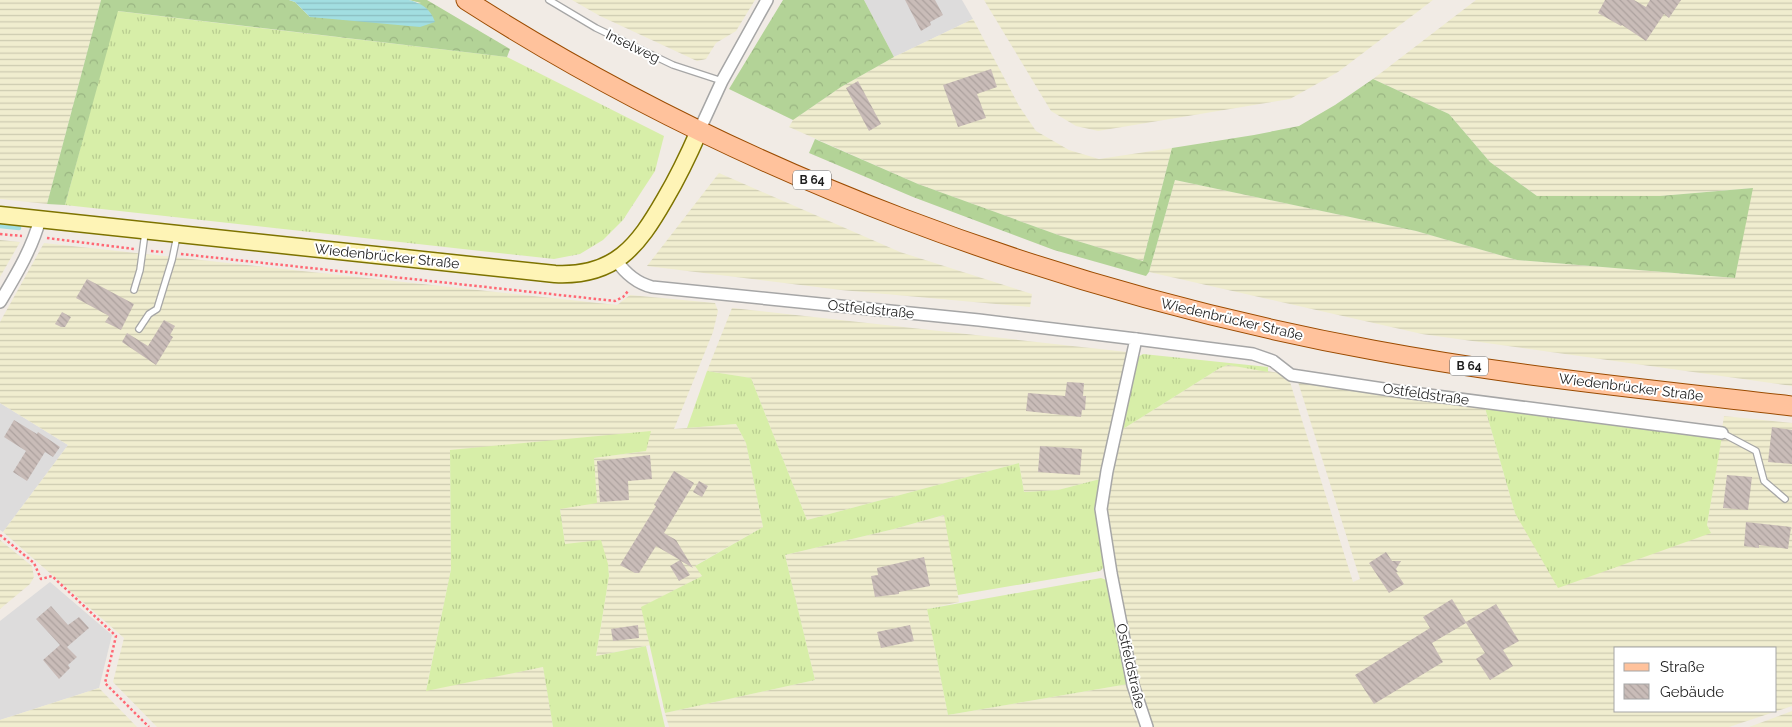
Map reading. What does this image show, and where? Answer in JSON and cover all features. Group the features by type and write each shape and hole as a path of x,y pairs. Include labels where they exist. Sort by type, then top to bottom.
{"main road":[{"name":"Wiedenbrücker Straße","path":"466,0 542,45 699,130 859,201 926,227 1150,300 1317,339 1448,363 1543,377 1792,406"},
{"name":"Wiedenbrücker Straße","path":"0,214 555,274 578,274 589,272 616,260 634,245 651,223 685,163 699,130"}],"street":[{"path":"699,130 722,81 767,0"},
{"path":"0,302 26,257 35,237 40,219"},
{"name":"Ostfeldstraße","path":"616,260 636,280 652,286 979,320 1252,354 1273,361 1291,375 1397,391 1722,433"},
{"name":"Ostfeldstraße","path":"1136,339 1107,471 1101,509 1111,573 1133,685 1147,727"}],"lane":[{"name":"Inselweg","path":"549,0 596,28 673,65 722,81"},
{"path":"134,290 140,270 146,229"},
{"path":"139,329 148,314 157,309 174,253 177,233"},
{"path":"1722,433 1756,451 1764,481 1785,499"}],"path":[{"path":"0,234 615,300 624,297 636,280"},
{"path":"0,535 34,564 41,579 52,576 116,636 105,683 149,727"}],"shaded area":[{"path":"0,0 101,0 47,204 0,199"},
{"path":"572,0 755,0 736,31 716,43 706,59 697,61 600,16"},
{"path":"864,0 962,0 973,19 894,57"},
{"path":"984,0 1433,0 1338,72 1290,99 1098,131 1076,126 1051,111"},
{"path":"1476,0 1792,0 1792,386 1422,334 1149,272 1175,180 1416,231 1517,260 1735,278 1752,188 1660,196 1537,196 1490,162 1449,114 1373,79"},
{"path":"973,19 1019,106 1036,131 1069,150 1099,159 1172,148 1143,261 1061,236 918,184 789,127 793,120 841,87 894,57"},
{"path":"719,173 900,252 1032,294 1030,307 841,290 647,266"},
{"path":"0,240 20,242 0,277"},
{"path":"44,243 617,305 630,295 715,303 718,311 713,332 674,429 736,424 746,443 763,527 696,565 702,576 642,607 650,645 596,656 609,576 608,564 565,544 560,508 594,458 646,451 450,450 451,569 426,690 543,667 553,727 157,727 113,682 124,638 3,532 68,445 0,403 0,322"},
{"path":"732,308 1127,352 1100,479 1058,490 1024,492 1019,463 807,520 751,378 707,371"},
{"path":"1228,365 1280,373 1290,382 1353,582 1360,579 1298,382 1485,408 1515,513 1711,533 1707,525 1724,416 1792,423 1792,706 1777,711 1777,647 1614,647 1614,712 1774,712 1729,727 1153,727 1143,703 1135,674 1110,548 1105,509 1123,429 1220,368"},
{"path":"0,403 68,445 3,532 0,530"},
{"path":"945,515 959,602 927,609 948,715 1128,684 1137,719 1141,727 669,727 665,713 815,680 785,555"},
{"path":"0,540 32,566 34,577 30,584 0,609"},
{"path":"50,582 112,635 99,688 0,720 0,621"},
{"path":"99,688 137,727 0,727 0,720"},
{"path":"1792,711 1792,727 1749,727"}],"green space":[{"path":"101,0 289,0 295,2 310,17 421,3 409,0 427,0 510,49 507,57 118,11 65,205 47,204"},
{"path":"783,0 864,0 894,57 841,87 793,120 729,89"},
{"path":"117,11 507,57 664,136 655,171 623,220 603,240 580,254 554,259 65,205"},
{"path":"1373,79 1449,114 1490,162 1537,196 1660,196 1753,188 1735,278 1517,260 1416,231 1175,180 1149,272 1146,276 1054,250 913,197 809,153 815,139 918,184 1061,236 1143,261 1172,148 1299,126 1335,105"},
{"path":"1143,354 1268,367 1268,372 1228,365 1220,368 1123,429 1138,357"},
{"path":"707,371 751,378 807,520 1019,463 1024,492 1058,490 1100,479 1097,509 1106,565 1100,571 958,595 944,515 785,555 815,680 665,713 641,607 702,576 695,566 763,527 746,443 736,424 687,428"},
{"path":"1485,408 1722,436 1707,525 1711,533 1558,588 1515,513"},
{"path":"651,431 646,451 594,458 597,503 560,509 565,544 601,540 608,564 609,576 596,656 646,646 665,727 553,727 543,667 426,691 451,569 450,450"},
{"path":"1101,578 1109,581 1128,684 948,715 927,609"}],"water":[{"path":"289,0 409,0 425,7 435,22 420,27 310,17 295,2"}],"building":[{"path":"905,0 935,0 943,15 930,22 931,25 921,31"},
{"path":"1605,0 1634,0 1646,7 1650,0 1681,0 1669,18 1664,14 1646,41 1622,25 1598,13"},
{"path":"991,69 997,87 977,94 986,118 958,127 943,85"},
{"path":"858,81 881,124 869,131 846,88"},
{"path":"87,279 134,304 121,330 105,322 109,316 76,298"},
{"path":"62,312 71,317 65,327 55,324"},
{"path":"164,320 175,326 170,335 173,337 156,365 122,342 127,333 148,346"},
{"path":"1067,382 1084,383 1083,396 1086,396 1085,410 1082,410 1081,417 1026,411 1028,393 1065,396"},
{"path":"14,420 37,434 38,432 60,447 53,457 45,452 27,481 13,472 26,451 4,437"},
{"path":"1772,427 1792,430 1792,464 1768,462"},
{"path":"1040,446 1082,449 1080,475 1038,472"},
{"path":"650,455 652,479 628,481 629,500 600,502 597,461"},
{"path":"674,471 694,483 664,533 676,540 693,568 681,561 690,575 679,581 670,566 680,560 656,546 639,573 635,573 620,565 656,506 654,505"},
{"path":"1727,475 1752,477 1748,510 1723,508"},
{"path":"699,481 708,486 702,497 693,492"},
{"path":"1746,522 1791,527 1788,549 1759,545 1759,548 1744,546"},
{"path":"1386,552 1392,561 1401,561 1396,569 1398,572 1396,572 1404,584 1389,593 1369,563"},
{"path":"924,557 930,586 899,592 899,594 875,597 871,576 878,575 877,568"},
{"path":"1452,599 1466,622 1496,604 1519,641 1503,650 1513,666 1490,680 1476,659 1485,653 1466,623 1432,643 1443,662 1374,704 1355,675 1430,628 1423,617"},
{"path":"51,606 68,625 79,617 89,628 67,647 77,657 68,665 70,668 59,679 43,660 60,645 36,619"},
{"path":"638,625 639,638 613,641 611,629"},
{"path":"910,625 914,641 881,648 877,632"}],"waterway":[{"path":"0,226 19,228"}]}
